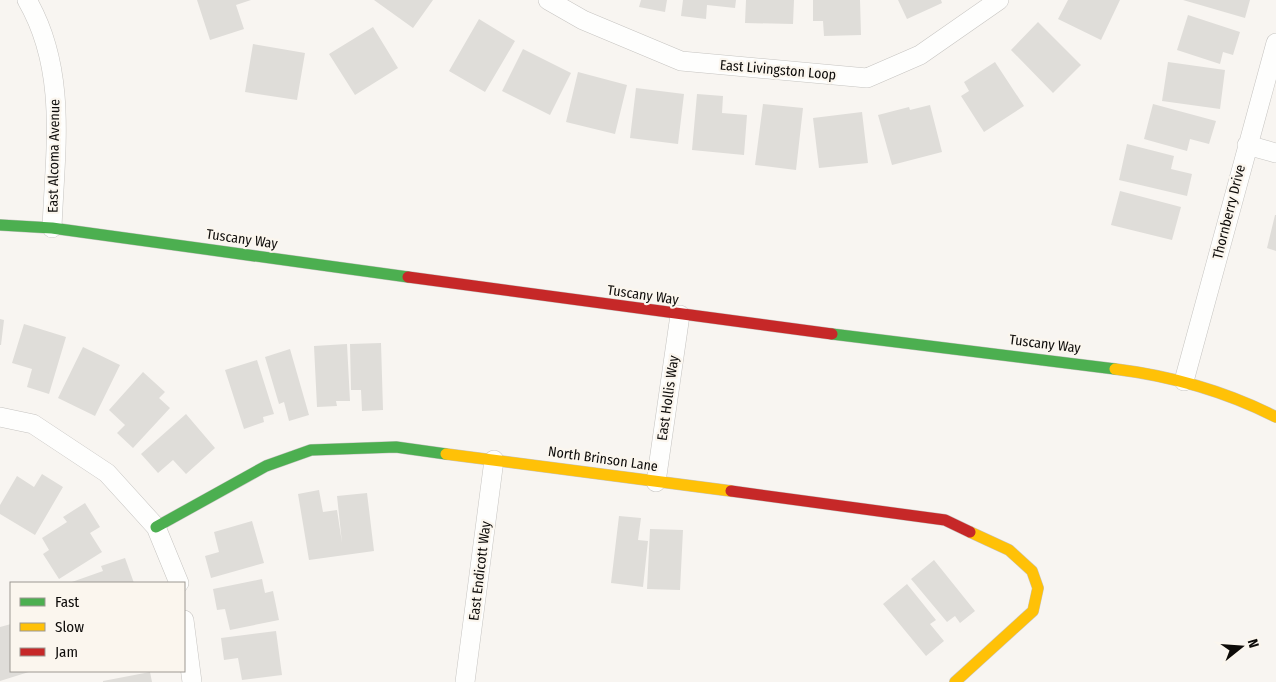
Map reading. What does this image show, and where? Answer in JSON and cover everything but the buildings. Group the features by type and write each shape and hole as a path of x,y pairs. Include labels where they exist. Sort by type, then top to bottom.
{"street":[{"name":"East Alcoma Avenue","path":"27,0 48,48 57,100 52,228"},
{"name":"East Livingston Loop","path":"548,0 583,20 681,61 867,78 920,55 999,0"},
{"name":"Thornberry Drive","path":"1184,381 1276,43"},
{"path":"1247,145 1276,153"},
{"name":"Tuscany Way","path":"0,225 52,228 680,315 1102,366 1184,381 1241,400 1276,417"},
{"name":"East Hollis Way","path":"656,482 680,315"},
{"path":"0,417 33,424 107,473 156,527 179,582"},
{"name":"North Brinson Lane","path":"156,527 266,466 311,450 396,447 945,520 1009,550 1032,572 1038,588 1033,611 998,646 955,682"},
{"name":"East Endicott Way","path":"465,682 494,460"},
{"path":"185,628 192,682"}],"traffic: fast":[{"path":"0,225 52,228 408,277"},
{"path":"832,334 1115,369"},
{"path":"156,527 266,466 311,450 396,447 446,454"}],"traffic: slow":[{"path":"1115,369 1177,380 1217,392 1276,417"},
{"path":"446,454 731,491"},
{"path":"955,682 1033,611 1038,588 1032,571 1009,550 970,532"}],"traffic: jam":[{"path":"408,277 832,334"},
{"path":"731,491 945,520 970,532"}]}
